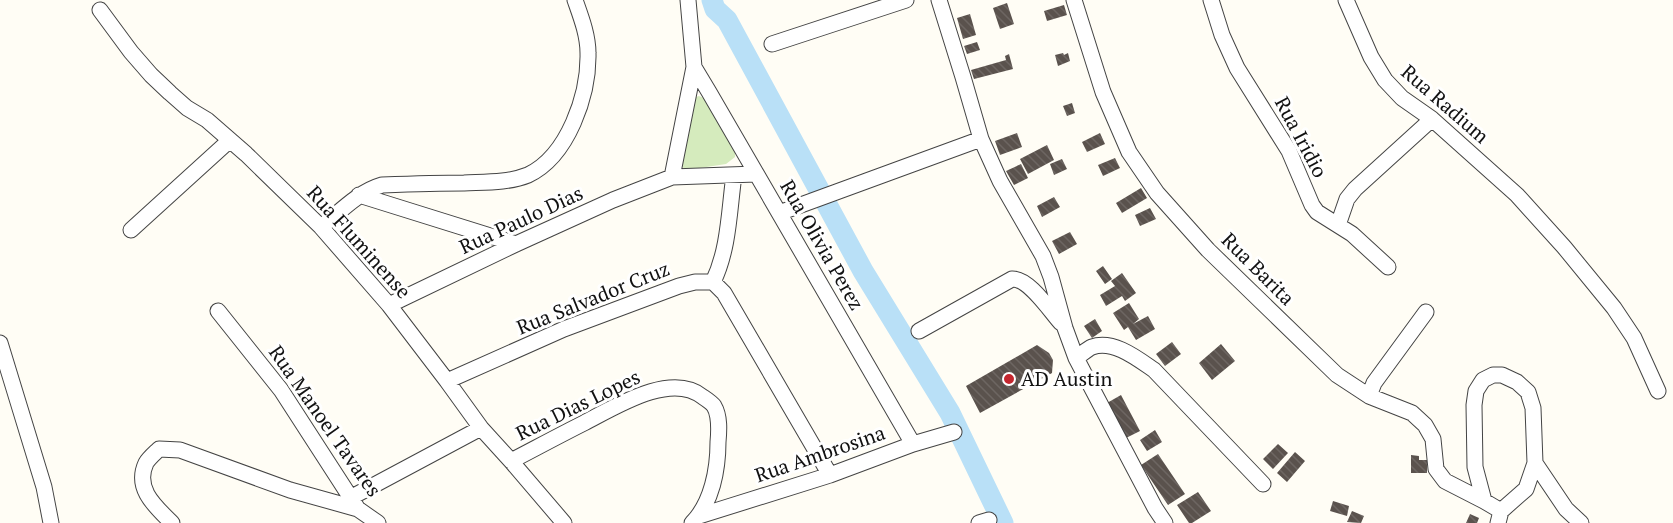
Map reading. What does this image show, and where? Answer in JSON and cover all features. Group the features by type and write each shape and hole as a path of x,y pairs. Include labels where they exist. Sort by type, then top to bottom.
{"street":[{"path":"321,226 359,195 382,185 505,181 527,175 543,165 562,142 577,116 586,84 588,52 582,18 575,0"},
{"path":"672,177 694,67 688,0"},
{"path":"772,44 906,0"},
{"path":"939,0 981,140 1000,181 1043,255 1076,358 1160,520"},
{"name":"Rua Barita","path":"1074,0 1103,92 1130,152 1157,193 1208,250 1323,363 1369,396 1412,413 1425,425 1433,439 1436,470 1445,481 1484,501 1500,517"},
{"name":"Rua Iridio","path":"1211,0 1222,35 1238,68 1289,150 1312,205 1317,212 1352,234 1388,267"},
{"name":"Rua Radium","path":"1346,0 1371,57 1385,80 1402,98 1432,119 1517,195 1564,247 1614,308 1634,338 1658,391"},
{"name":"Rua Fluminense","path":"100,10 151,75 187,108 207,120 230,140 321,226 389,305 481,428 564,523"},
{"name":"Rua Olivia Perez","path":"694,67 913,444"},
{"path":"1338,225 1347,199 1355,189 1432,119"},
{"path":"131,230 230,140"},
{"path":"779,213 981,140"},
{"name":"Rua Paulo Dias","path":"389,305 516,244 672,177 756,174"},
{"path":"734,175 725,247 721,266 713,282 724,293 830,475"},
{"path":"359,195 516,244"},
{"path":"919,331 1012,279 1024,282 1032,289 1065,327"},
{"name":"Rua Salvador Cruz","path":"447,381 564,330 679,286 696,282 713,282"},
{"name":"Rua Manoel Tavares","path":"218,311 281,390 354,503 378,523"},
{"path":"1369,396 1374,383 1426,312"},
{"path":"0,343 44,487 51,523"},
{"path":"1076,358 1092,347 1104,346 1116,348 1154,370 1263,483"},
{"path":"1484,501 1476,467 1474,405 1476,391 1483,380 1493,375 1502,375 1517,382 1528,392 1533,408 1535,463 1526,489 1500,517"},
{"name":"Rua Dias Lopes","path":"511,461 630,399 654,391 676,388 697,392 713,405 719,424 716,469 710,492 695,520"},
{"path":"172,523 150,500 142,483 146,463 159,449 180,450 290,490 354,503 481,428"},
{"name":"Rua Ambrosina","path":"695,520 830,475 913,444 954,432"},
{"path":"1535,463 1566,509 1581,523"}],"green space":[{"path":"699,96 706,99 735,149 735,157 726,164 687,170 682,167 687,105 693,98"}],"building":[{"path":"1007,3 1014,24 1000,29 993,8"},
{"path":"1064,5 1067,15 1047,21 1044,11"},
{"path":"970,14 976,35 963,39 957,18"},
{"path":"977,42 980,50 967,54 964,46"},
{"path":"1063,53 1064,55 1068,53 1070,61 1058,66 1055,55"},
{"path":"1009,54 1013,69 974,79 971,70 1006,60 1005,56"},
{"path":"1072,103 1075,113 1067,116 1063,106"},
{"path":"1017,133 1022,147 1000,155 995,141"},
{"path":"1100,133 1105,144 1087,152 1082,142"},
{"path":"1047,145 1054,160 1028,174 1020,159"},
{"path":"1115,158 1120,168 1103,176 1098,165"},
{"path":"1062,159 1067,169 1054,175 1050,164"},
{"path":"1021,164 1028,178 1014,185 1006,171"},
{"path":"1141,188 1147,198 1122,213 1116,203"},
{"path":"1054,197 1060,207 1042,217 1037,206"},
{"path":"1150,208 1156,219 1140,226 1135,215"},
{"path":"1070,232 1077,244 1059,254 1052,241"},
{"path":"1103,266 1112,279 1105,284 1096,271"},
{"path":"1122,273 1136,293 1125,301 1122,296 1106,306 1100,295 1115,286 1111,281"},
{"path":"1129,303 1139,319 1133,324 1148,316 1155,329 1136,340 1128,327 1124,330 1113,313"},
{"path":"1095,319 1102,331 1092,338 1084,326"},
{"path":"1172,342 1181,354 1165,366 1156,354"},
{"path":"1221,344 1235,361 1212,380 1199,363"},
{"name":"AD Austin","path":"1037,345 1049,353 1053,360 1052,373 980,413 966,386"},
{"path":"1121,395 1140,431 1126,438 1107,403"},
{"path":"1155,430 1162,442 1147,451 1140,440"},
{"path":"1278,444 1288,453 1273,469 1263,459"},
{"path":"1295,452 1305,461 1287,482 1277,473"},
{"path":"1158,454 1185,494 1168,505 1141,465"},
{"path":"1411,455 1419,456 1419,460 1427,460 1427,473 1411,473"},
{"path":"1198,492 1211,511 1189,523 1177,505"},
{"path":"1333,501 1349,506 1347,516 1330,511"},
{"path":"1352,511 1364,516 1361,523 1347,522"},
{"path":"1470,514 1479,518 1477,523 1466,523"}],"waterway":[{"path":"712,0 715,9 727,20 863,271 950,413 1003,523"}],"place":[{"name":"AD Austin","path":"1009,379"}]}
